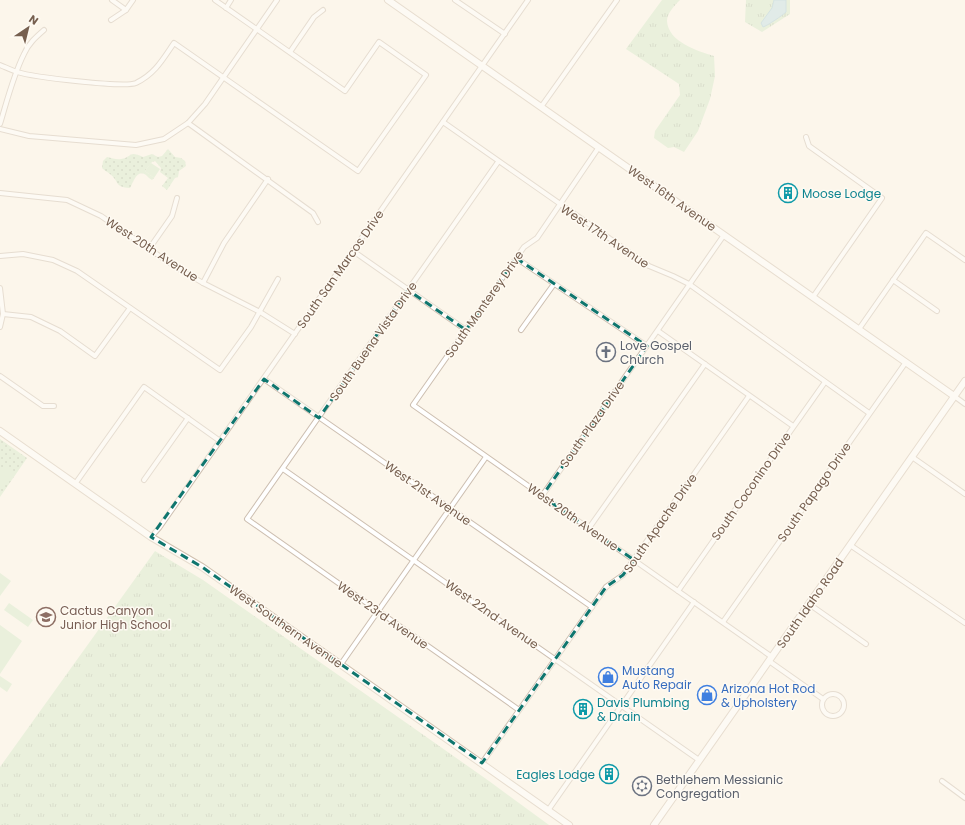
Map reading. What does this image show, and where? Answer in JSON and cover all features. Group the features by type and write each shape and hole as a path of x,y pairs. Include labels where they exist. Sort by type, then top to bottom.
{"main road":[{"name":"West 16th Avenue","path":"388,0 954,396"},
{"name":"South Idaho Road","path":"654,825 965,381"},
{"name":"West Southern Avenue","path":"0,431 151,537 202,567 549,809 569,825"}],"street":[{"path":"112,0 126,10"},
{"path":"111,20 126,10 133,0"},
{"path":"0,65 16,72 39,77 119,85 135,83 153,72 174,43 358,171 426,75 378,42 345,91 215,0"},
{"path":"226,8 231,0"},
{"path":"0,129 29,136 136,145 164,138 188,123 205,104 277,0"},
{"path":"455,0 505,34"},
{"name":"South San Marcos Drive","path":"151,537 159,528 264,379 528,0"},
{"path":"541,107 617,0"},
{"path":"290,52 314,17 323,10"},
{"path":"0,124 16,72 24,53 33,40 44,30"},
{"name":"West 17th Avenue","path":"443,122 498,162 649,266 689,284 869,413"},
{"path":"188,123 313,212 318,222"},
{"path":"806,137 809,146 882,198 813,297"},
{"name":"South Monterey Drive","path":"413,405 524,247 537,238 599,147"},
{"name":"South Buena Vista Drive","path":"247,519 284,469 498,162"},
{"path":"204,283 224,243 268,179"},
{"name":"West 20th Avenue","path":"0,193 67,200 101,216 177,268 260,312 295,334"},
{"path":"149,249 172,216 177,198"},
{"path":"859,329 926,233 965,260"},
{"name":"South Plaza Drive","path":"542,496 724,235"},
{"path":"353,251 466,330"},
{"path":"0,256 23,254 53,260 77,271 220,370 251,327 278,279"},
{"path":"516,258 647,346"},
{"path":"893,280 937,311"},
{"path":"521,330 554,284"},
{"path":"0,288 3,314 0,327"},
{"path":"3,314 31,317 60,331 95,356 130,308"},
{"path":"658,331 793,426"},
{"name":"South Papago Drive","path":"724,622 906,362"},
{"path":"589,528 705,364"},
{"path":"0,376 43,406 54,406"},
{"name":"West 21st Avenue","path":"264,379 592,608"},
{"name":"South Coconino Drive","path":"678,591 825,382"},
{"path":"75,484 144,387 220,441"},
{"name":"South Apache Drive","path":"482,763 606,587 623,575 634,560 749,396"},
{"path":"954,396 965,404"},
{"name":"West 20th Avenue","path":"413,405 724,622 824,699"},
{"path":"144,480 188,418"},
{"path":"341,664 486,457"},
{"path":"912,457 965,494"},
{"name":"West 22nd Avenue","path":"284,469 699,760"},
{"name":"West 23rd Avenue","path":"247,519 520,710"},
{"path":"850,545 965,623"},
{"path":"549,809 694,602"},
{"path":"809,604 866,644"},
{"path":"829,695 836,695 842,699 844,706 843,710 838,715 828,715 823,710 822,703 824,699 829,695"},
{"path":"942,781 965,798"}],"highlighted area":[{"path":"516,258 647,346 542,496 634,560 623,575 606,587 482,763 202,567 151,537 264,379 319,418 408,290 466,330"}],"green space":[{"path":"662,0 680,0 672,9 667,18 669,28 673,35 678,40 692,48 714,56 715,76 710,99 698,131 684,152 674,147 668,148 654,138 655,131 680,95 679,84 626,49"},
{"path":"746,0 790,0 790,14 762,32 745,22"},
{"path":"168,149 175,157 181,158 185,161 186,166 179,171 178,177 175,178 167,190 162,186 168,178 160,172 161,168 155,161 152,162 145,171 154,178 152,180 143,173 140,173 130,188 119,185 109,173 102,168 103,161 107,157 119,159 133,154 143,157 152,154 158,157 162,156"},
{"path":"151,163 160,169 154,178 145,171"},
{"path":"0,439 27,458 0,497"},
{"path":"5,465 15,472 4,487 0,483 0,473"},
{"path":"155,551 203,580 489,781 549,825 0,825 0,767"},
{"path":"0,573 11,581 0,596"},
{"path":"9,603 33,620 28,627 4,610"},
{"path":"0,625 22,641 0,674"},
{"path":"0,676 12,684 7,692 0,687"}],"water":[{"path":"774,0 786,0 786,12 763,27 761,23 772,8"}],"place":[{"name":"Moose Lodge","path":"788,193"},
{"name":"Love Gospel Church","path":"606,352"},
{"name":"Cactus Canyon Junior High School","path":"46,617"},
{"name":"Mustang Auto Repair","path":"608,677"},
{"name":"Arizona Hot Rod & Upholstery","path":"707,695"},
{"name":"Davis Plumbing & Drain","path":"583,709"},
{"name":"Eagles Lodge","path":"609,774"},
{"name":"Bethlehem Messianic Congregation","path":"642,786"}]}
